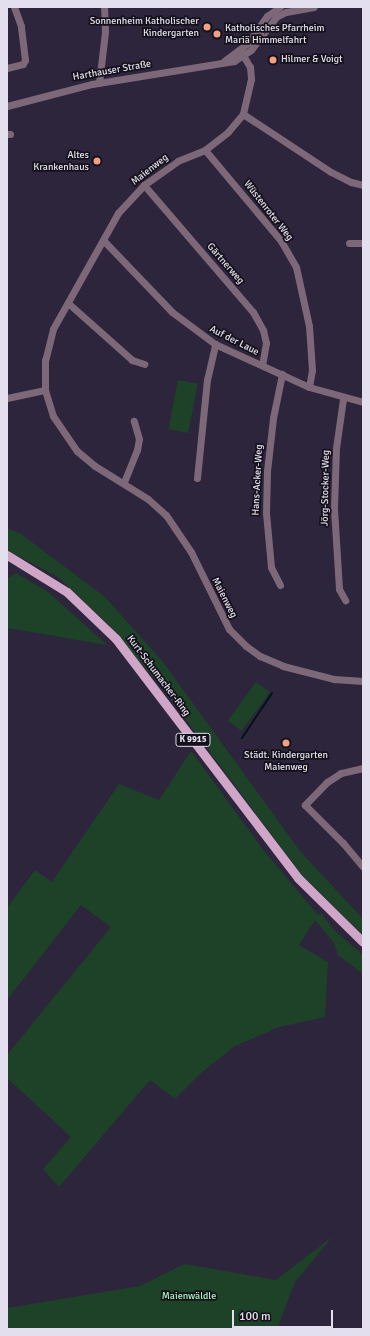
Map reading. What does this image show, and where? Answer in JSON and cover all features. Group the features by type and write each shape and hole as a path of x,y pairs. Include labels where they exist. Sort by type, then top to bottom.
{"main road":[{"name":"Kurt-Schumacher-Ring","path":"7,555 67,592 116,639 298,878 363,942"}],"street":[{"path":"7,68 23,64 25,60 21,26 14,7"},
{"path":"99,83 105,32 104,7"},
{"path":"242,53 251,50 270,23 283,9 314,7"},
{"name":"Harthauser Straße","path":"7,106 99,83 234,61 242,53"},
{"name":"Maienweg","path":"242,53 250,67 251,79 243,114 228,132 204,150 178,161 144,185 118,213 104,241 53,329 48,344 45,390 53,416 77,451 95,466 124,482 166,515 187,545 226,624 246,646 260,656 283,666 334,679 363,681"},
{"path":"243,114 331,172 363,185"},
{"name":"Wüstenroter Weg","path":"204,150 281,241 296,267 309,326 312,370 310,386"},
{"name":"Gärtnerweg","path":"144,185 253,312 263,330 266,343 262,365"},
{"name":"Auf der Laue","path":"104,241 172,312 215,344 343,399 363,402"},
{"path":"349,243 363,243"},
{"path":"68,303 132,360 144,364"},
{"path":"197,478 207,380 215,344"},
{"name":"Hans-Acker-Weg","path":"280,585 271,568 266,513 271,433 282,374"},
{"path":"7,398 45,390"},
{"name":"Jörg-Stocker-Weg","path":"343,399 336,448 334,509 339,589 345,600"},
{"path":"124,482 137,450 139,438 134,421"},
{"path":"363,768 341,773 327,782 305,806 343,843 363,867"}],"green space":[{"path":"178,380 198,384 188,433 168,429"},
{"path":"7,528 21,534 105,597 163,662 300,851 363,919 363,935 302,875 162,688 109,625 58,577 7,550"},
{"path":"16,573 48,592 107,645 7,628 7,579"},
{"path":"256,682 270,692 242,731 228,721"},
{"path":"191,751 264,851 318,915 321,913 334,930 363,955 363,974 338,955 334,943 315,920 299,945 328,962 325,1017 279,1027 235,1046 201,1073 175,1099 150,1080 59,1187 43,1169 71,1137 7,1078 7,1055 111,927 81,905 7,1000 7,908 35,870 52,882 119,784 159,800"},
{"name":"Maienwäldle","path":"332,1237 295,1282 277,1329 7,1329 7,1308 140,1286 184,1264 276,1280"}],"waterway":[{"path":"242,738 272,693"}],"place":[{"name":"Sonnenheim Katholischer Kindergarten","path":"207,27"},
{"name":"Katholisches Pfarrheim Mariä Himmelfahrt","path":"217,34"},
{"name":"Hilmer & Voigt","path":"273,60"},
{"name":"Altes Krankenhaus","path":"97,161"},
{"name":"Städt. Kindergarten Maienweg","path":"286,743"}]}
